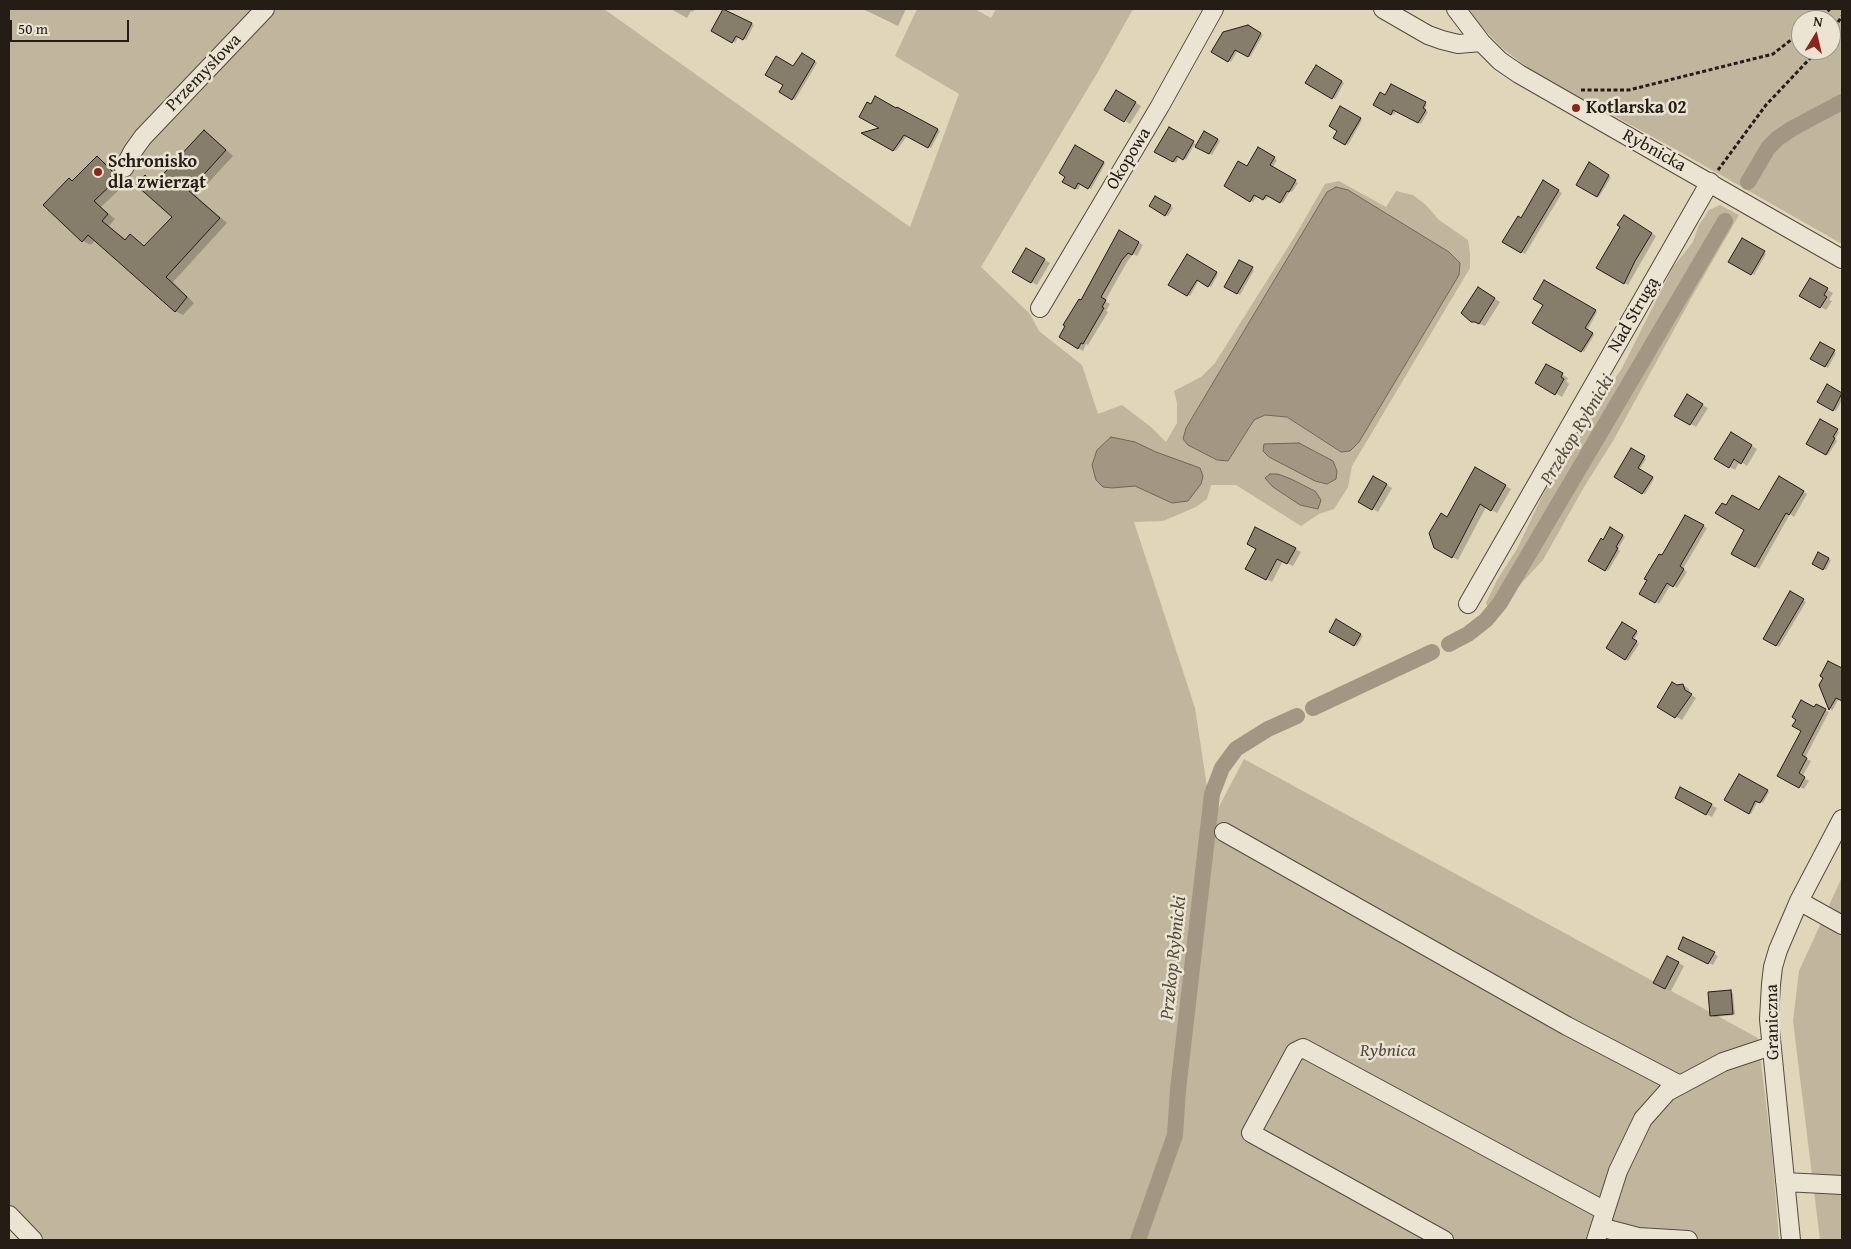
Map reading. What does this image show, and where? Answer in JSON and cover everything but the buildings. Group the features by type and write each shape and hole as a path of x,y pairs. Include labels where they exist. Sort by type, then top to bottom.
{"street":[{"name":"Przemysłowa","path":"124,168 143,137 266,9"},
{"name":"Okopowa","path":"1040,308 1160,106 1214,9"},
{"path":"1383,9 1428,35 1442,40 1458,44 1481,42"},
{"name":"Rybnicka","path":"1456,9 1481,42 1500,61 1519,74 1842,258"},
{"name":"Nad Strugą","path":"1468,604 1710,182"},
{"name":"Graniczna","path":"1791,1240 1769,1019 1773,966 1799,901 1842,819"},
{"path":"1224,832 1568,1026 1680,1084"},
{"path":"1799,901 1842,925"},
{"path":"1601,1226 1618,1171 1643,1120 1667,1092 1723,1062 1771,1046"},
{"path":"1444,1240 1251,1133 1295,1052 1304,1048 1601,1226 1621,1236 1688,1240"},
{"path":"1785,1182 1842,1184"},
{"path":"9,1216 33,1240"}],"path":[{"path":"1573,90 1629,90 1773,54 1791,40"},
{"path":"1710,182 1766,105 1809,60"}],"green space":[{"name":"Rybnica","path":"9,9 604,9 910,227 959,94 895,56 917,9 975,9 991,18 996,9 1133,9 1099,70 981,267 1030,314 1039,331 1082,365 1098,414 1122,405 1151,427 1166,442 1177,423 1177,403 1174,391 1201,377 1215,363 1295,236 1325,184 1339,181 1386,207 1396,191 1413,195 1426,205 1439,220 1468,240 1470,254 1470,268 1352,466 1348,487 1334,509 1319,514 1301,526 1236,485 1211,485 1207,499 1196,507 1163,521 1134,522 1195,708 1212,820 1244,759 1758,1038 1772,1153 1779,1240 37,1240 9,1211","holes":["1348,190 1449,252 1460,263 1459,275 1359,442 1350,451 1340,452 1287,417 1265,415 1254,420 1228,461 1217,460 1188,445 1183,439 1186,428 1327,192","1299,443 1333,461 1315,481","1278,474 1315,490 1317,509 1300,505 1273,487"]},
{"path":"1469,9 1842,9 1842,244 1675,149 1533,72 1502,48 1478,23"},
{"path":"1720,205 1739,215 1613,441 1584,487 1543,560 1515,590 1502,611 1489,610 1486,603 1497,580 1517,549 1556,467 1621,370 1673,267 1693,242 1699,225 1709,210"},
{"path":"1842,877 1842,1240 1820,1240 1793,1021 1799,971"}],"shaded area":[{"path":"1336,187 1348,190 1449,252 1460,263 1459,275 1359,442 1350,451 1341,452 1287,417 1265,415 1254,420 1228,461 1217,460 1188,445 1183,439 1186,428 1327,192"},
{"path":"1111,437 1135,442 1200,468 1203,476 1201,484 1188,501 1172,503 1135,486 1103,487 1096,480 1092,465 1097,450"},
{"path":"1299,443 1333,461 1337,471 1336,479 1327,484 1315,481 1269,457 1263,451 1264,444"},
{"path":"1270,474 1278,474 1315,491 1321,500 1318,509 1300,505 1273,487 1265,478"}],"waterway":[{"name":"Przekop Rybnicki","path":"1748,182 1768,148 1778,138 1842,102"},
{"name":"Przekop Rybnicki","path":"1449,644 1468,634 1486,620 1500,603 1725,221"},
{"name":"Przekop Rybnicki","path":"1313,708 1432,652"},
{"name":"Przekop Rybnicki","path":"1138,1240 1175,1135 1178,1090 1212,794 1222,768 1236,749 1268,729 1297,716"}],"place":[{"name":"Kotlarska 02","path":"1576,108"},
{"name":"Schronisko dla zwierząt","path":"98,172"}]}
